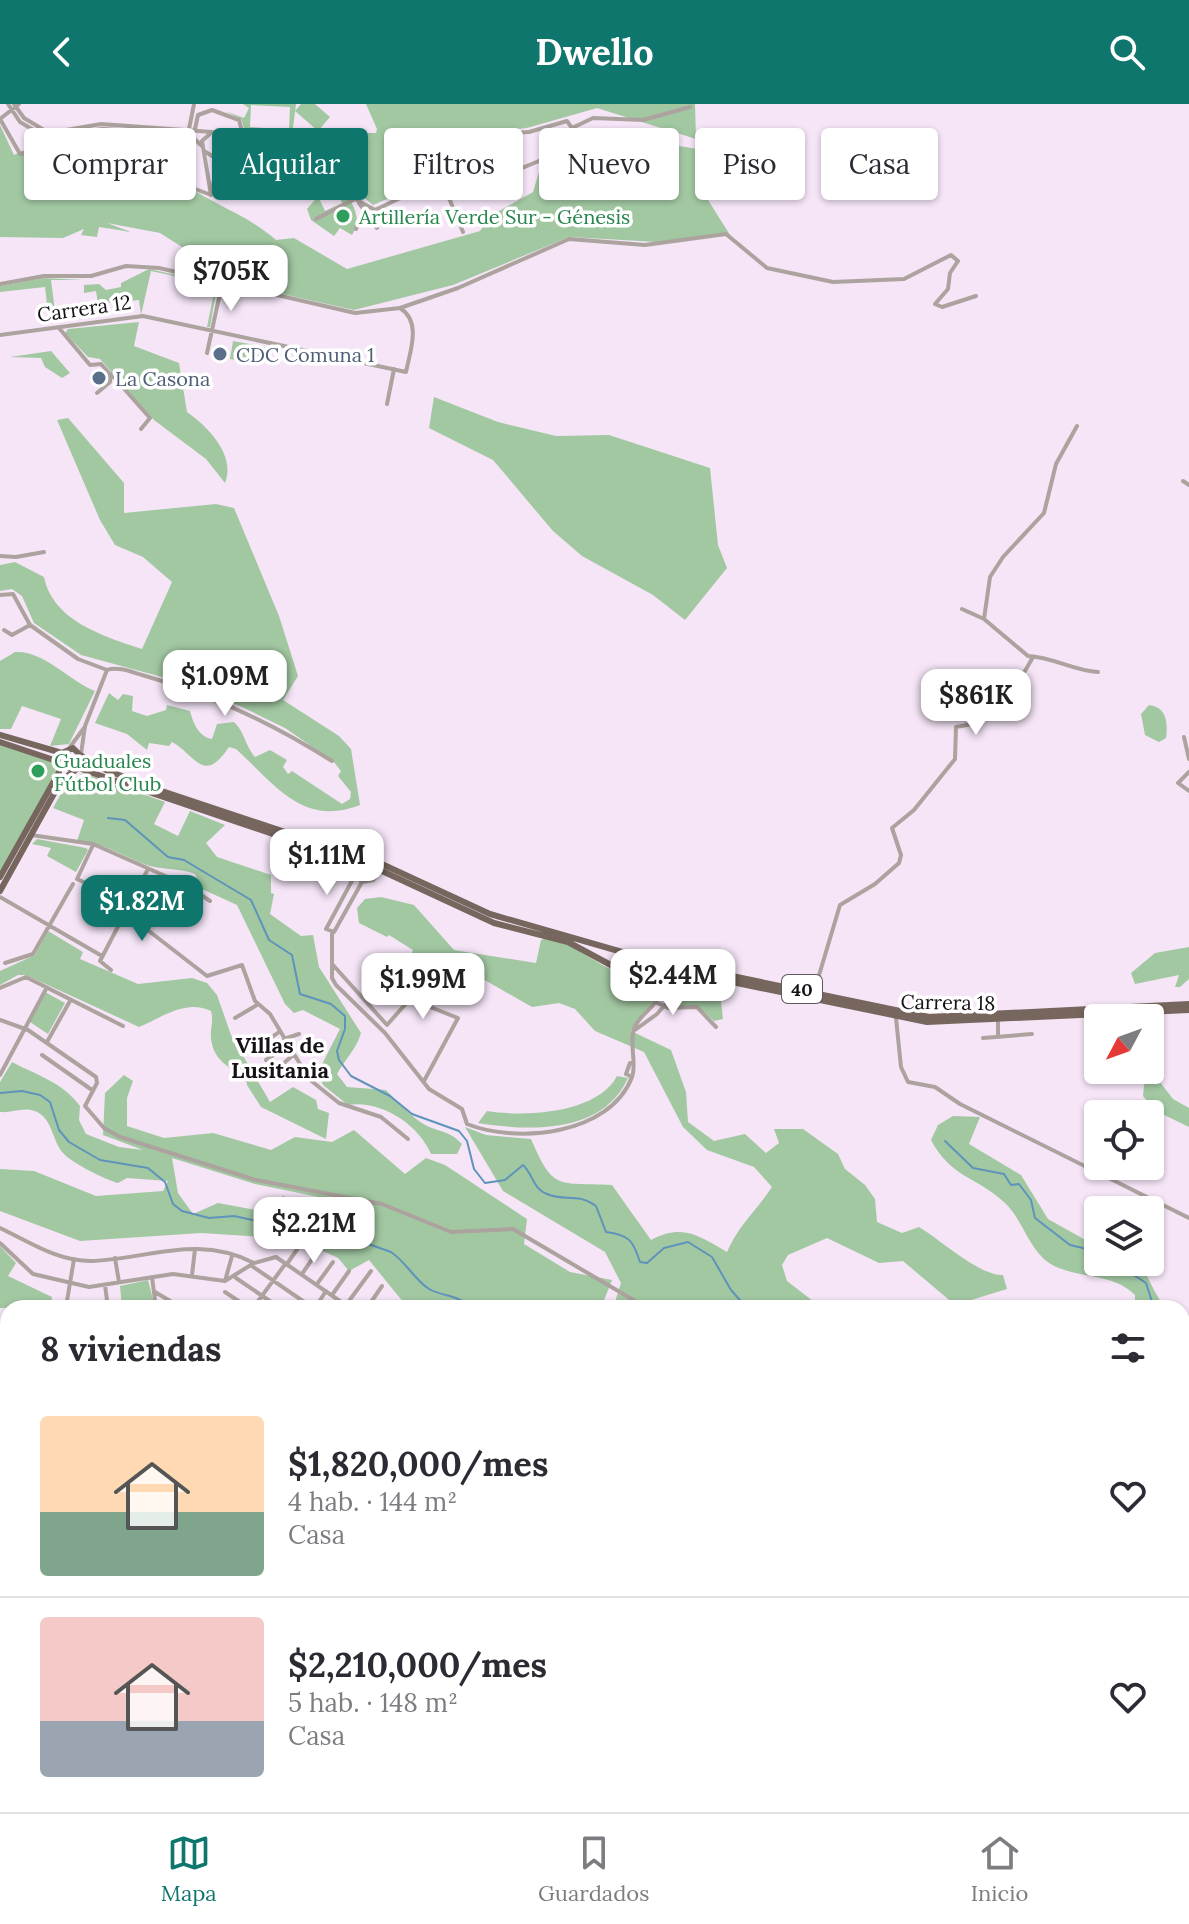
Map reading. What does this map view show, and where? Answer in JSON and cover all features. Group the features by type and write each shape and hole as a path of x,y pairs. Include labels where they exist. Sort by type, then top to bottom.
{"main road":[{"path":"0,735 62,753"},
{"path":"0,742 60,762"},
{"path":"0,877 59,772 62,753 69,748"},
{"name":"40","path":"69,748 82,755"},
{"name":"Carrera 18","path":"82,755 98,767 156,789 384,865 490,914 627,954 929,1017 1189,1007"},
{"path":"0,894 61,781 75,769 82,755"},
{"name":"Carrera 18","path":"60,762 382,871 494,923 564,940 625,972 656,976 693,974 927,1022 1189,1007"},
{"path":"625,972 636,964 627,954"}],"street":[{"path":"8,104 15,106 36,128"},
{"path":"191,128 194,104"},
{"path":"15,106 30,128"},
{"path":"15,106 0,122 20,154 24,153"},
{"path":"539,128 560,120 567,121 572,128 593,118 643,120 690,107"},
{"path":"192,128 200,113 216,110 239,120 241,128"},
{"path":"78,128 101,124 152,128"},
{"path":"196,131 212,132"},
{"path":"211,195 203,148 204,137 212,132"},
{"path":"196,138 203,148 212,152"},
{"path":"196,189 211,195"},
{"path":"211,195 212,190"},
{"path":"356,200 375,210 396,200"},
{"path":"356,200 377,228"},
{"path":"316,219 356,200"},
{"path":"450,200 463,232"},
{"path":"356,229 363,213"},
{"path":"0,284 44,276 91,276 134,266 174,271 355,313 400,308 458,288 567,239 645,245 676,243 716,233 731,237 767,268 833,282 904,279 951,255 958,261 950,273 950,285 935,304 942,307 976,296"},
{"path":"207,353 222,284"},
{"name":"Carrera 12","path":"0,335 143,316 406,372 413,330 405,311 400,308"},
{"path":"59,328 90,365 101,364 150,418 141,429"},
{"path":"387,404 394,369"},
{"path":"97,393 110,382 110,374"},
{"path":"984,619 990,577 1003,557 1044,513 1056,464 1077,426"},
{"path":"1183,481 1189,485"},
{"path":"0,556 16,557 44,552"},
{"path":"0,595 13,594 17,597 30,625 78,659 107,670 122,670 194,689 284,730 332,761"},
{"path":"962,609 984,619 1013,646 1033,657 1042,655 1085,671 1098,672"},
{"path":"4,630 12,635 30,625"},
{"path":"814,992 838,909 899,863 901,855 892,828 894,824 914,810 955,759 956,727 978,723 976,695 960,677 970,673 1015,679 1025,671 1033,657"},
{"path":"69,748 85,726 107,670"},
{"path":"82,755 85,726"},
{"path":"1184,737 1189,759"},
{"path":"1189,772 1178,783 1189,791"},
{"path":"31,835 93,844 188,886 210,901"},
{"path":"93,844 77,879 132,904"},
{"path":"349,860 354,877 362,882 373,880 382,871"},
{"path":"111,970 100,963 102,956 127,914 148,869"},
{"path":"332,931 326,927 354,877"},
{"path":"362,882 332,931 332,978 385,1033 435,1094 462,1109 472,1126 541,1132 574,1126 618,1099 632,1077 626,1074 638,1019 657,1003 659,995 656,985 625,972"},
{"path":"5,963 33,954 73,884"},
{"path":"0,894 102,956"},
{"path":"127,914 209,977 242,965 257,1005 268,1013 299,1067 333,1100 350,1109 365,1110 381,1117 408,1139"},
{"path":"332,963 387,1025 410,999 423,976 466,999"},
{"path":"633,1032 693,974"},
{"path":"0,988 22,976 123,1026"},
{"path":"0,1075 46,988"},
{"path":"410,999 458,1018 424,1081"},
{"path":"47,1042 70,1001"},
{"path":"657,1003 662,1007 697,1007 716,1027"},
{"path":"235,1018 257,1005"},
{"path":"896,1018 901,1067 908,1082 935,1087 960,1104 1189,1218"},
{"path":"0,1020 24,1028 96,1077 97,1083 85,1101 87,1110 104,1128 120,1137 256,1180 382,1204 451,1232 513,1229 633,1300"},
{"path":"998,1020 998,1034"},
{"path":"254,1050 279,1032"},
{"path":"266,1060 299,1034"},
{"path":"983,1038 998,1034 1032,1034"},
{"path":"42,1055 92,1090"},
{"path":"276,1070 293,1055"},
{"path":"284,1079 299,1067"},
{"path":"0,1228 44,1250 74,1259 115,1258 177,1248 232,1256 253,1264 302,1300"},
{"path":"0,1243 24,1269 70,1285 105,1285 152,1277 192,1275 225,1281 253,1264 276,1257 339,1300"},
{"path":"258,1300 300,1245"},
{"path":"192,1275 195,1249"},
{"path":"302,1274 317,1252"},
{"path":"225,1281 232,1256"},
{"path":"115,1258 119,1282"},
{"path":"67,1300 74,1259"},
{"path":"317,1284 333,1262"},
{"path":"332,1295 349,1271"},
{"path":"352,1300 371,1271"},
{"path":"152,1277 156,1300"},
{"path":"235,1277 269,1300"},
{"path":"105,1285 107,1300"},
{"path":"372,1300 382,1286"},
{"path":"320,1300 326,1291"},
{"path":"155,1292 168,1300"},
{"path":"225,1292 238,1300"}],"green space":[{"path":"243,104 296,104 293,128 289,128 290,107 251,105 250,127 263,128 244,128 241,119 225,111 244,118 249,108"},
{"path":"301,104 315,104 330,117 321,128 315,128 295,111"},
{"path":"366,104 695,104 695,139 679,134 679,128 661,128 597,108 527,128 384,128 385,200 373,205 367,200 368,133 376,133"},
{"path":"0,125 14,155 24,150 24,200 196,200 196,191 252,222 276,240 294,238 347,269 480,231 490,216 533,192 539,172 539,200 679,200 679,146 695,148 695,200 708,200 730,235 657,242 569,237 453,285 354,310 193,274 193,254 160,233 107,223 131,232 99,227 97,237 81,235 84,229 63,238 0,237"},
{"path":"315,200 320,200 325,211 342,203 341,200 350,200 356,212 356,227 352,235 340,228 334,236 311,220 307,209"},
{"path":"149,269 212,283 217,286 210,327 207,327 214,293 211,284 151,271 141,315 139,300 98,304 96,291 84,293 84,285 99,284 106,290 121,287 121,283"},
{"path":"43,278 84,280 51,280 55,311 48,313 45,287 0,292 0,286"},
{"path":"139,322 134,346 179,363 187,412 203,425 223,452 227,462 225,483 206,459 154,420 100,359 88,357 65,333 68,329"},
{"path":"233,341 265,347 261,365 230,359"},
{"path":"51,351 70,373 62,378 45,367 41,358 10,357"},
{"path":"434,397 498,422 556,436 609,435 710,468 718,545 727,568 685,620 653,595 582,556 553,531 493,460 429,428"},
{"path":"68,418 124,483 124,513 216,504 234,508 279,616 298,676 283,700 339,736 351,749 360,805 340,811 321,811 290,798 236,749 229,747 220,758 206,766 199,764 172,742 169,746 149,743 147,750 127,734 95,723 109,693 118,700 123,694 133,696 132,711 147,716 166,710 167,705 190,711 195,725 207,738 212,739 217,724 234,722 255,757 270,750 287,760 283,767 288,774 292,771 342,804 350,799 351,792 338,776 341,771 333,761 285,728 195,686 81,655 34,623 22,596 12,589 0,591 0,565 15,562 44,577 58,605 82,625 142,649 172,582 143,557 115,545 100,520 57,420"},
{"path":"15,652 36,656 95,691 69,744 50,746 61,719 22,706 11,729 0,729 0,661"},
{"path":"1149,705 1160,709 1165,717 1166,738 1159,742 1145,735 1141,714"},
{"path":"0,744 52,761 56,771 0,877"},
{"path":"84,773 165,802 154,824 178,836 190,811 225,825 206,843 217,857 271,875 271,893 274,894 270,914 301,936 313,935 319,967 361,1033 337,1074 347,1087 386,1090 421,1122 458,1140 462,1144 457,1154 431,1154 417,1133 397,1116 373,1106 348,1105 323,1085 318,1072 340,1029 303,1010 294,1013 285,1004 237,905 202,889 195,874 150,866 105,847 77,841 84,820 53,808 68,781"},
{"path":"37,839 88,850 76,872 47,856 51,848 32,844"},
{"path":"381,897 414,905 454,950 536,963 541,940 546,938 567,944 606,967 654,986 658,995 656,1000 631,1031 671,1050 686,1092 688,1122 714,1141 745,1134 766,1153 779,1143 774,1129 803,1129 838,1154 845,1169 865,1185 875,1199 877,1222 902,1233 919,1227 972,1264 1003,1275 1007,1289 971,1300 949,1300 903,1261 879,1263 827,1238 788,1255 782,1265 787,1281 812,1300 616,1300 621,1283 605,1252 503,1191 465,1127 486,1135 531,1139 546,1168 560,1181 612,1185 651,1240 672,1232 682,1232 727,1252 742,1226 772,1187 754,1167 707,1150 683,1127 644,1052 595,1031 575,1009 559,1003 532,1007 462,967 435,969 409,958 413,950 389,935 387,937 359,923 357,908 365,899"},
{"path":"48,931 83,952 80,959 138,984 192,978 207,983 217,995 231,1035 270,1102 293,1087 316,1100 318,1109 329,1113 326,1139 261,1107 247,1085 246,1077 218,1058 212,1046 211,1011 184,1008 139,1027 26,975 18,975 0,985 0,971 35,955"},
{"path":"1189,947 1189,979 1180,987 1175,987 1179,975 1135,984 1131,973 1155,953"},
{"path":"692,977 719,983 723,1019 714,1021 698,1006 665,1006"},
{"path":"45,992 65,1003 48,1034 30,1022"},
{"path":"12,1062 49,1080 73,1098 80,1106 79,1120 86,1134 119,1147 143,1150 103,1135 105,1093 124,1075 133,1081 127,1098 127,1126 164,1138 213,1133 271,1150 295,1137 332,1142 354,1130 405,1174 426,1158 445,1165 527,1219 524,1244 570,1272 612,1280 604,1300 402,1300 369,1260 349,1271 338,1258 293,1237 272,1244 264,1237 201,1233 80,1241 0,1211 0,1169 34,1171 96,1196 163,1191 168,1181 127,1178 118,1183 97,1175 64,1154 48,1122 38,1113 27,1110 0,1112 0,1082","holes":["172,1158 255,1184 358,1205 345,1218 283,1196 262,1211 218,1203 193,1214 178,1193"]},
{"path":"617,1076 628,1078 616,1097 601,1110 583,1119 541,1127 478,1123 487,1111 539,1113 577,1105 607,1089"},
{"path":"1161,1084 1173,1099 1189,1108 1189,1127 1164,1115 1164,1100 1146,1100 1143,1096 1144,1085"},
{"path":"953,1116 980,1117 969,1144 1021,1175 1048,1219 1084,1239 1084,1275 1059,1268 1042,1257 1005,1203 956,1170 931,1140 938,1125"},
{"path":"0,1246 16,1263 8,1276 52,1297 52,1300 0,1300"},
{"path":"1089,1276 1147,1276 1160,1300 1135,1300 1135,1295 1126,1288"},
{"path":"148,1280 153,1300 121,1300 120,1286"}],"waterway":[{"path":"108,818 125,820 168,857 184,860 251,900 269,940 292,955 300,994 331,1004 345,1016 345,1029 337,1051 339,1060 351,1076 390,1096 412,1114 459,1131 467,1141 474,1169 485,1183 505,1180 523,1165 542,1192 583,1199 596,1206 606,1232 629,1240 640,1262 647,1263 664,1248 688,1242 712,1257 740,1300"},
{"path":"0,1093 22,1091 40,1095 50,1102 59,1130 69,1142 100,1160 148,1168 165,1182 173,1204 182,1211 209,1218 234,1216 262,1222 300,1220 391,1252 429,1289 461,1300"},
{"path":"945,1141 973,1168 1004,1174 1011,1185 1019,1184 1031,1200 1035,1218 1070,1245 1084,1249"},
{"path":"1135,1276 1146,1283 1151,1300"}],"place":[{"name":"Artillería Verde Sur - Génesis","path":"343,216"},
{"name":"CDC Comuna 1","path":"220,354"},
{"name":"La Casona","path":"99,378"},
{"name":"Guaduales Fútbol Club","path":"38,771"}],"district":[{"name":"Villas de Lusitania","path":"280,1058"}]}
